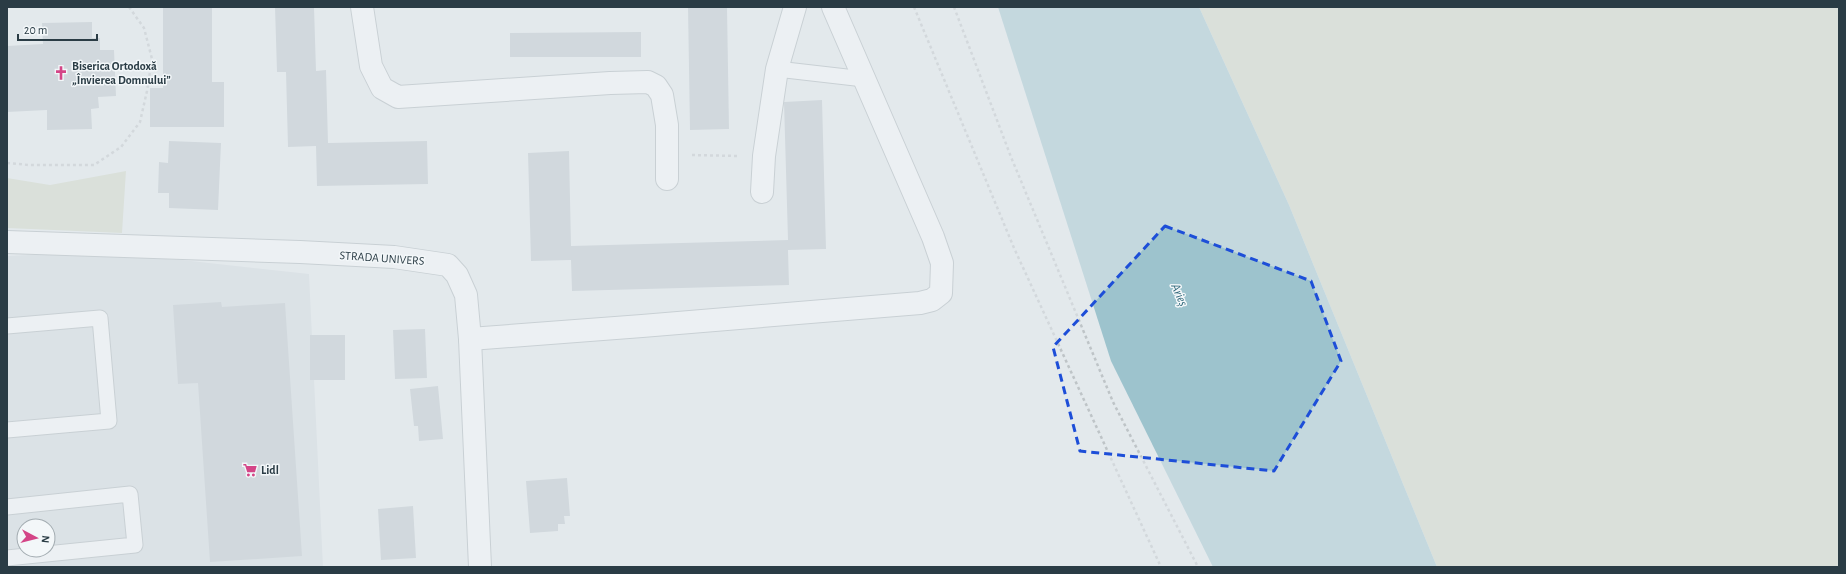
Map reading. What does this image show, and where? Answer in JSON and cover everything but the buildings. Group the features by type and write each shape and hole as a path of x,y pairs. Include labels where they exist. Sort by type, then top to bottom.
{"street":[{"path":"362,7 371,66 382,88 398,96 610,83 648,82 656,86 662,96 667,125 667,179"},
{"path":"762,192 764,156 777,69 795,7"},
{"path":"470,339 920,303 932,300 941,293 942,263 933,237 833,7"},
{"name":"STRADA UNIVERS","path":"7,242 300,252 394,257 448,265 457,275 466,295 470,339 480,567"}],"lane":[{"path":"777,69 864,79"},
{"path":"7,326 100,318 110,421 7,430"},
{"path":"7,508 130,494 135,545 7,558"}],"path":[{"path":"7,163 29,166 94,165 120,147 140,122 152,59 144,28 129,7"},
{"path":"914,7 1014,248 1161,567"},
{"path":"954,7 1011,158 1113,402 1198,567"},
{"path":"668,154 764,156"}],"highlighted area":[{"path":"1165,226 1311,281 1341,361 1274,471 1080,451 1053,347"}],"shaded area":[{"path":"71,253 182,260 309,274 323,567 7,567 7,256"}],"green space":[{"path":"1199,7 1839,7 1839,567 1437,567 1289,205"},
{"path":"126,171 122,233 7,228 7,178 50,185"}],"water":[{"name":"Arieș","path":"998,7 1199,7 1289,205 1437,567 1213,567 1111,361"}],"place":[{"name":"Biserica Ortodoxă „Învierea Domnului”","path":"61,73"},
{"name":"Lidl","path":"250,470"}]}
